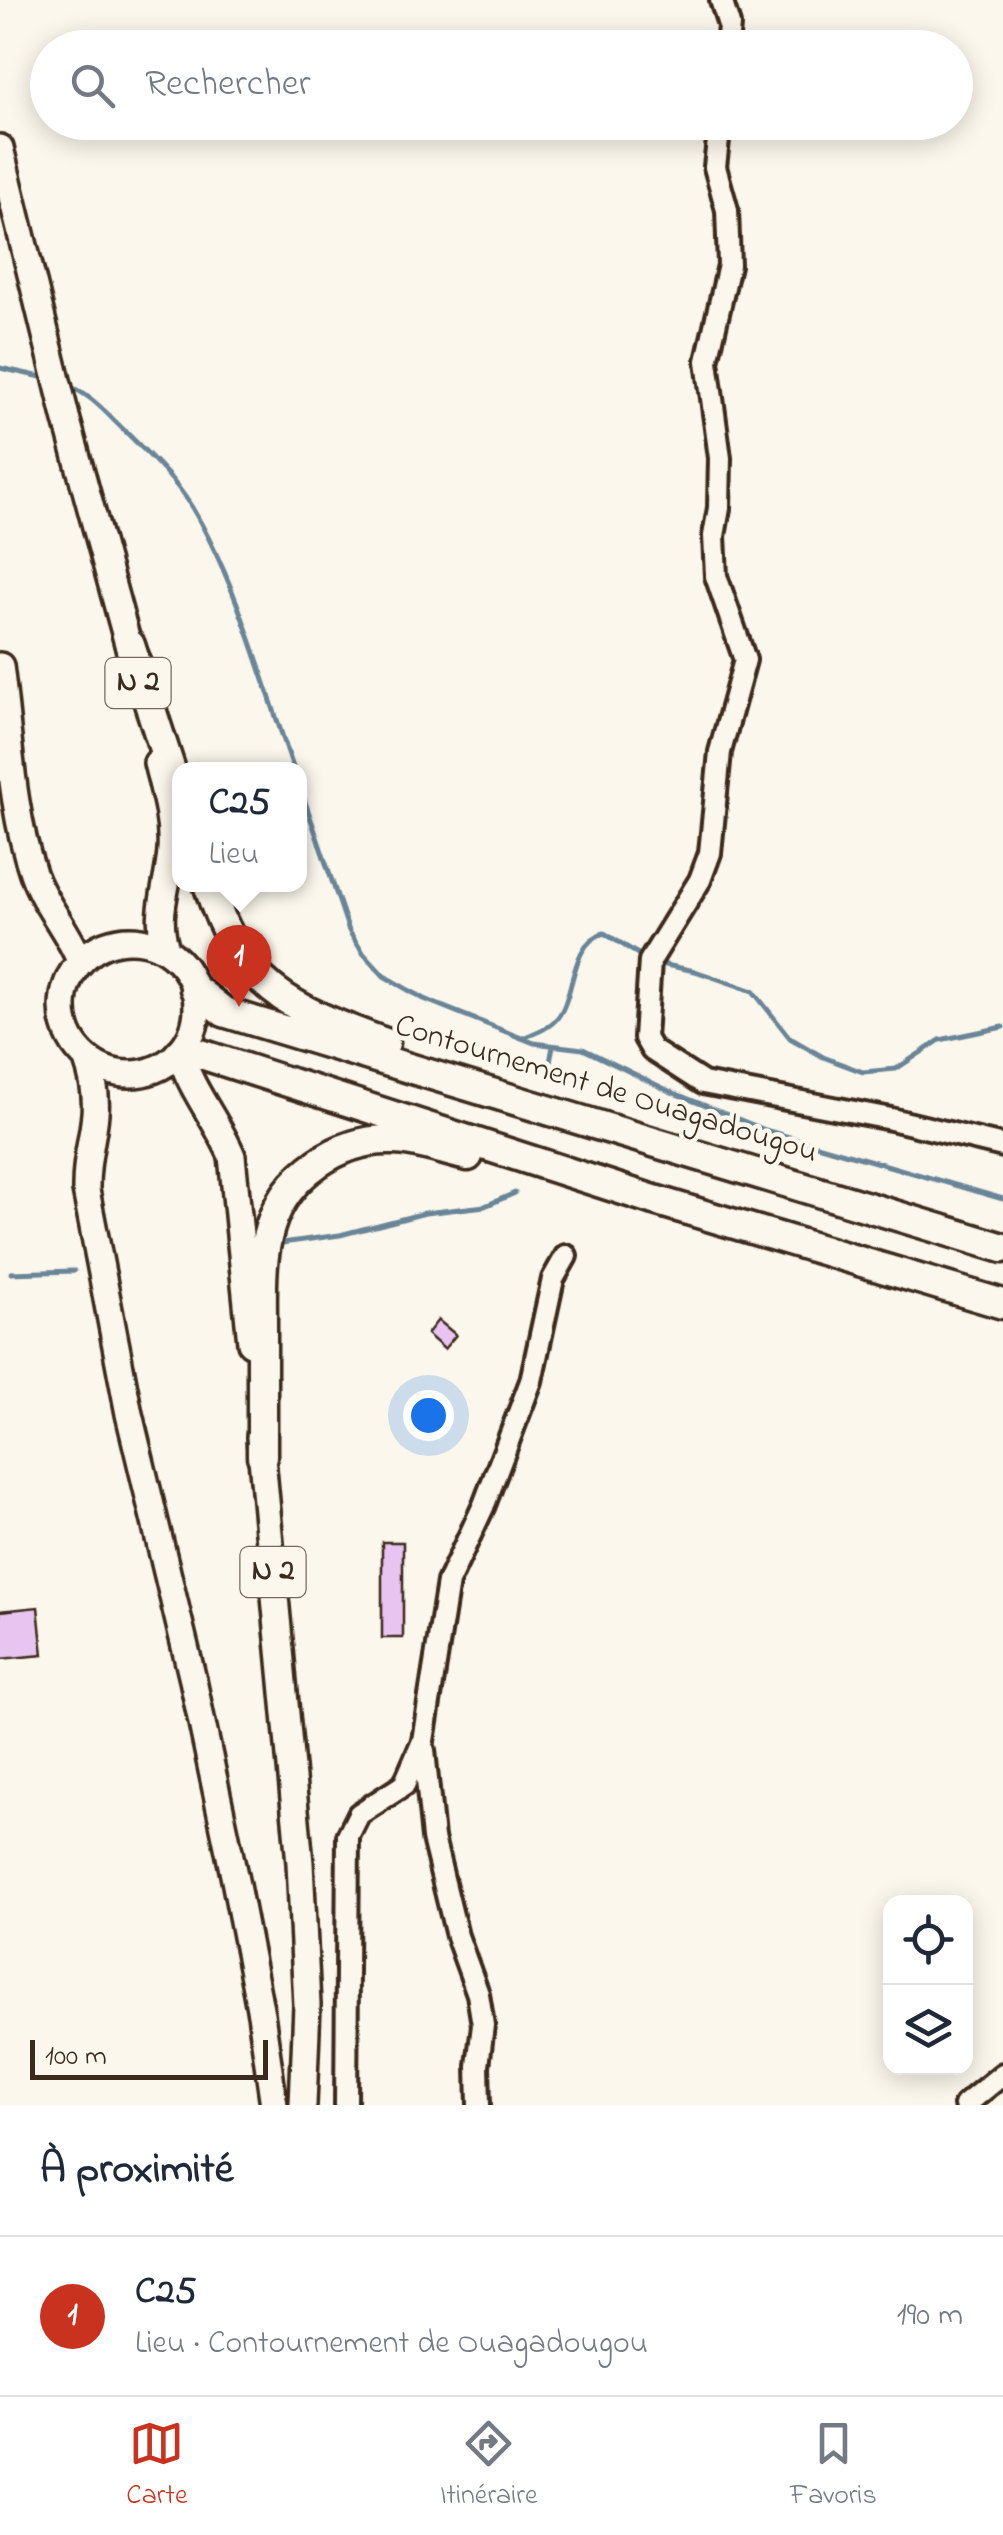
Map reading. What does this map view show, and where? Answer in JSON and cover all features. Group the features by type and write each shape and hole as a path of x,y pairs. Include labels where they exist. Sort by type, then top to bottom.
{"highway":[{"path":"130,645 172,774"},
{"path":"211,892 232,945 277,994 304,1012 668,1145"},
{"name":"Contournement de Ouagadougou","path":"194,988 224,1012 1003,1248"},
{"path":"180,1053 201,1054 651,1200 1003,1304"},
{"path":"262,1456 262,1262 266,1243 284,1197 304,1174 328,1156 354,1144 393,1140 651,1200"}],"main road":[{"name":"N 2","path":"0,148 66,417 130,645 170,820 172,850 159,911 160,933 167,952"},
{"path":"0,666 26,853 39,886 73,942 80,962"},
{"path":"167,952 138,940 117,941 96,948 80,962 68,980 63,1000 64,1022 72,1042 88,1060 108,1071 130,1075 154,1072 189,1042 197,1020 194,988"},
{"name":"Contournement de Ouagadougou","path":"167,952 190,975 194,988"},
{"name":"N 2","path":"180,1053 194,1091 221,1131 232,1156 300,1863 308,2005 303,2105"},
{"path":"88,1060 98,1106 86,1162 86,1190 129,1414 193,1680 235,1880 274,2105"}],"street":[{"path":"721,0 729,30"},
{"path":"718,140 715,166 727,210 728,265 707,361 720,458 714,536 716,576 745,660 720,752 710,853 700,880 650,961 645,1038 652,1050 703,1083 891,1119 1003,1146"},
{"path":"346,2105 348,1836 360,1814 404,1786 423,1741 448,1582 484,1505 531,1382 553,1278 566,1256"},
{"path":"423,1741 433,1838 458,1936 478,1994 483,2025 478,2105"},
{"path":"966,2105 1003,2074"}],"building":[{"path":"438,1320 456,1335 444,1349 427,1334"},
{"path":"382,1542 403,1542 403,1638 382,1638"},
{"path":"38,1607 43,1655 0,1659 0,1611"}],"waterway":[{"path":"0,368 46,378"},
{"path":"66,385 105,411 160,467 191,506 236,601 291,762"},
{"path":"307,808 349,931 384,976 424,999 534,1043 583,1049 669,1091 765,1130 1003,1199"},
{"path":"523,1038 558,1017 579,958 593,939 604,933 646,959"},
{"path":"656,963 695,971 753,991 790,1038 823,1057 863,1072 896,1069 940,1040 1003,1027"},
{"path":"549,1068 553,1046"},
{"path":"282,1243 340,1235 425,1213 485,1206 515,1193"},
{"path":"11,1273 74,1271"}],"place":[{"name":"C25","path":"239,1007"}]}
